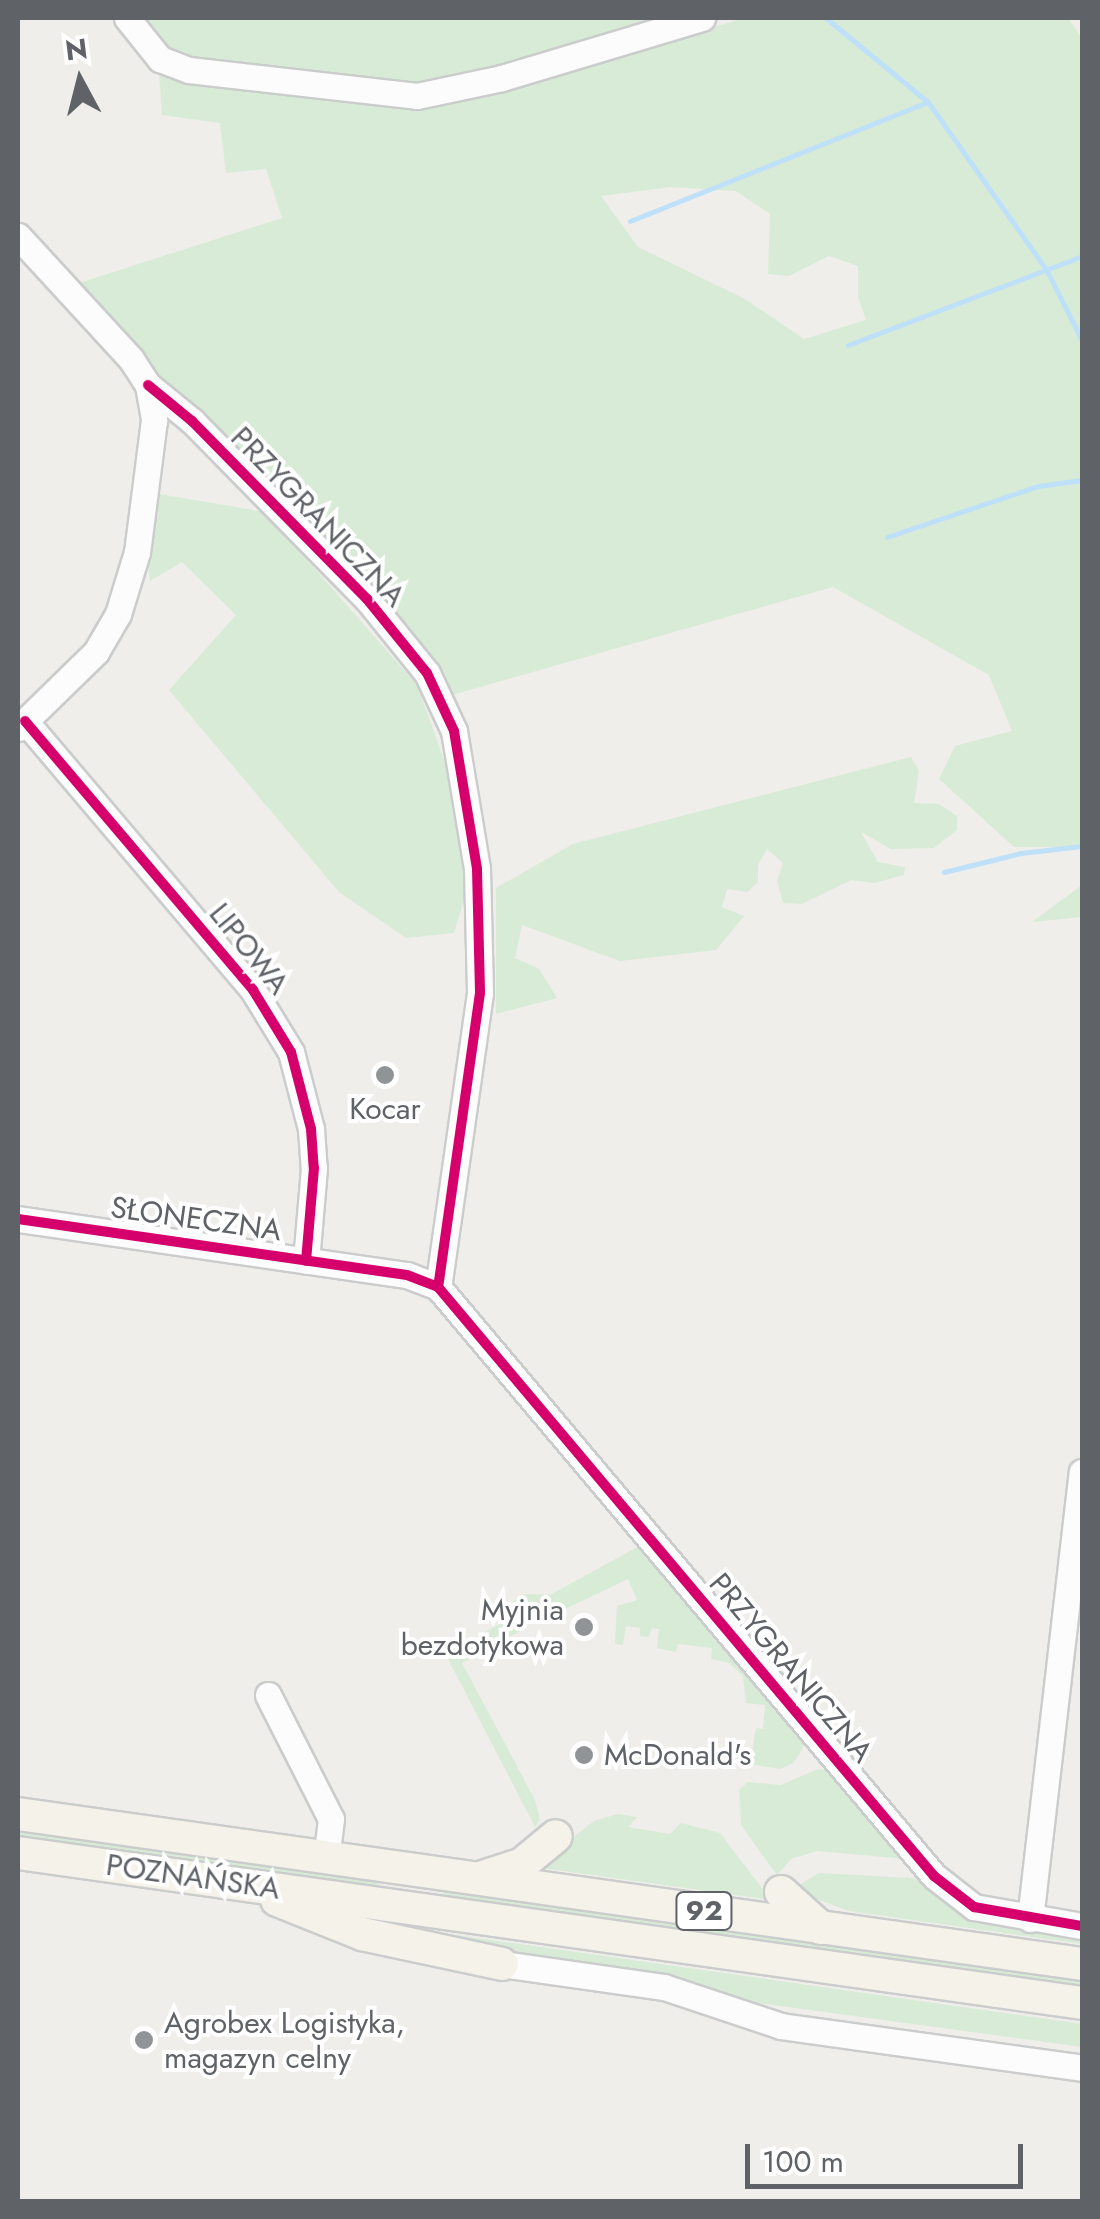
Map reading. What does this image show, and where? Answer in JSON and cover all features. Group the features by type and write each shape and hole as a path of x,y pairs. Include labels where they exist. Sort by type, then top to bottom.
{"main road":[{"name":"POZNAŃSKA","path":"18,1814 326,1858"},
{"path":"470,1878 521,1865 556,1836"},
{"name":"POZNAŃSKA","path":"18,1853 1082,2004"},
{"name":"92","path":"326,1858 1082,1964"},
{"path":"246,1885 362,1934 502,1964"},
{"path":"781,1892 822,1928"}],"street":[{"path":"127,18 160,59 189,70 417,96 502,78 702,18"},
{"name":"PRZYGRANICZNA","path":"18,236 131,359 148,385 192,421 367,599 427,673 454,731 477,869 480,992 438,1286 504,1369 926,1868 953,1895 974,1907 1082,1926"},
{"path":"21,725 96,652 118,614 137,552 148,481 154,420 148,385"},
{"name":"LIPOWA","path":"21,725 253,990 292,1052 311,1129 314,1168 306,1260"},
{"name":"SŁONECZNA","path":"18,1219 407,1275 438,1286"},
{"path":"1030,1919 1082,1472"},
{"path":"268,1696 331,1819 326,1858"},
{"path":"502,1964 664,1986 781,2026 1082,2068"}],"green space":[{"path":"133,18 679,18 453,82 381,88 165,56"},
{"path":"744,18 1068,18 1082,39 1082,847 1014,847 939,779 955,746 1012,731 989,675 833,587 448,696 76,284 282,218 266,169 226,173 220,123 162,115 159,72 356,101 554,75","holes":["671,187 736,191 770,214 768,274 789,276 829,256 858,266 858,297 866,320 804,339 745,299 638,247 601,196"]},
{"path":"159,494 265,512 417,685 446,765 468,885 454,933 406,938 339,892 169,690 236,615 182,562 150,581 148,564"},
{"path":"911,757 919,771 914,803 939,804 957,816 957,830 934,848 891,849 861,832 878,862 905,867 904,875 874,883 851,880 802,904 783,903 777,881 783,863 767,849 758,865 758,882 747,892 727,889 722,907 744,916 716,950 620,961 522,925 515,958 539,969 557,998 496,1014 496,888 573,844"},
{"path":"1082,885 1082,917 1032,922"},
{"path":"643,1544 804,1739 802,1750 793,1763 780,1769 744,1763 742,1751 752,1752 756,1728 763,1729 765,1705 746,1703 743,1676 729,1663 711,1659 712,1648 678,1644 676,1652 657,1648 659,1629 652,1628 649,1637 640,1636 640,1628 626,1626 623,1645 615,1644 617,1606 637,1600 628,1579 546,1618 535,1604 518,1613 524,1629 462,1663 535,1800 540,1820 535,1827 445,1653 504,1622 511,1603 524,1594 550,1595"},
{"path":"818,1769 832,1771 907,1859 817,1851 791,1859 777,1875 741,1825 739,1790 748,1782 781,1785"},
{"path":"618,1814 637,1817 628,1827 670,1834 681,1823 720,1833 771,1900 535,1867 594,1821"},
{"path":"18,1824 376,1879 379,1885 376,1889 18,1842"},
{"path":"819,1873 912,1878 1082,1934 1082,1944 849,1911 798,1892 801,1884"},
{"path":"445,1887 1082,1976 1082,1993 443,1900"},
{"path":"379,1924 1082,2024 1082,2047 714,1997 502,1959"}],"waterway":[{"path":"826,18 928,102 1047,271 1082,341"},
{"path":"630,221 928,102"},
{"path":"848,345 1082,256"},
{"path":"887,537 1038,486 1082,480"},
{"path":"944,872 1021,853 1082,846"}],"cycle path":[{"path":"148,385 192,421 367,599 427,673 454,731 477,869 480,993 438,1287"},
{"path":"25,721 253,990 291,1052 311,1129 314,1168 306,1261"},
{"path":"18,1219 407,1275 438,1287 934,1876 974,1907 1082,1926"}],"place":[{"name":"Kocar","path":"385,1075"},
{"name":"Myjnia bezdotykowa","path":"584,1627"},
{"name":"McDonald's","path":"584,1755"},
{"name":"Agrobex Logistyka, magazyn celny","path":"144,2040"}]}
